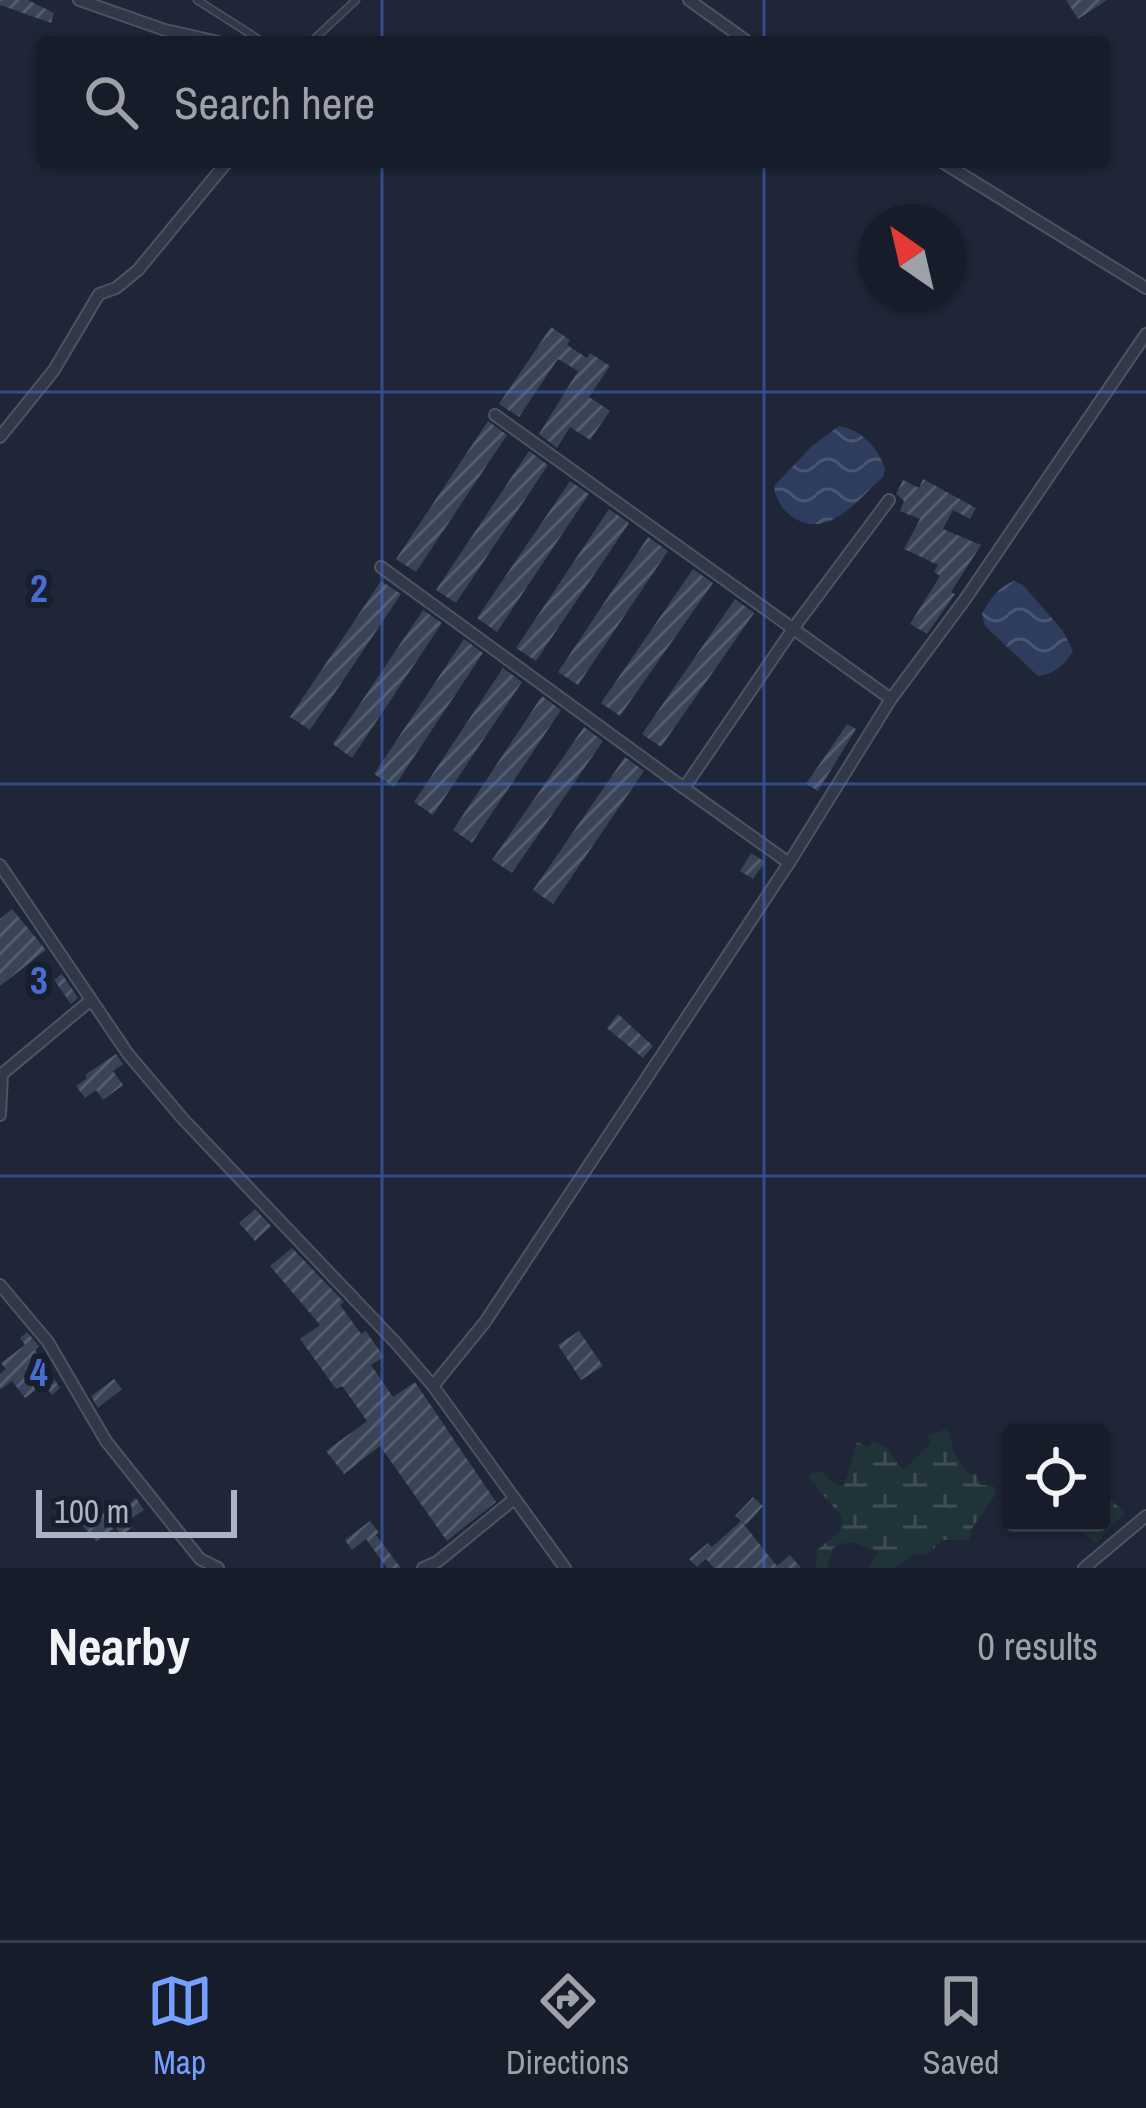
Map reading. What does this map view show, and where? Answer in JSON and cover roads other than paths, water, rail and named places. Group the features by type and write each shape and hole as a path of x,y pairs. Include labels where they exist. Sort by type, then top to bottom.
{"street":[{"path":"79,0 192,36"},
{"path":"689,0 740,36"},
{"path":"0,437 64,355 99,294 116,288 138,270 221,168"},
{"path":"952,168 1146,288"},
{"path":"433,1386 485,1322 891,699 966,598 1146,334"},
{"path":"496,415 891,699"},
{"path":"684,788 889,500"},
{"path":"381,567 788,862"},
{"path":"0,865 128,1054 433,1386 565,1568"},
{"path":"0,1115 2,1074 91,1000"},
{"path":"0,1286 48,1342 106,1441 200,1559 218,1568"},
{"path":"423,1568 437,1562 513,1500"},
{"path":"1084,1568 1146,1516"}],"lane":[{"path":"196,0 253,36"},
{"path":"317,36 356,0"}],"water":[{"path":"839,426 873,447 885,469 883,477 831,520 819,524 794,518 783,508 774,486 812,446"},
{"path":"1014,581 1023,585 1063,631 1073,651 1049,673 1038,676 985,626 982,614 988,604"}]}
